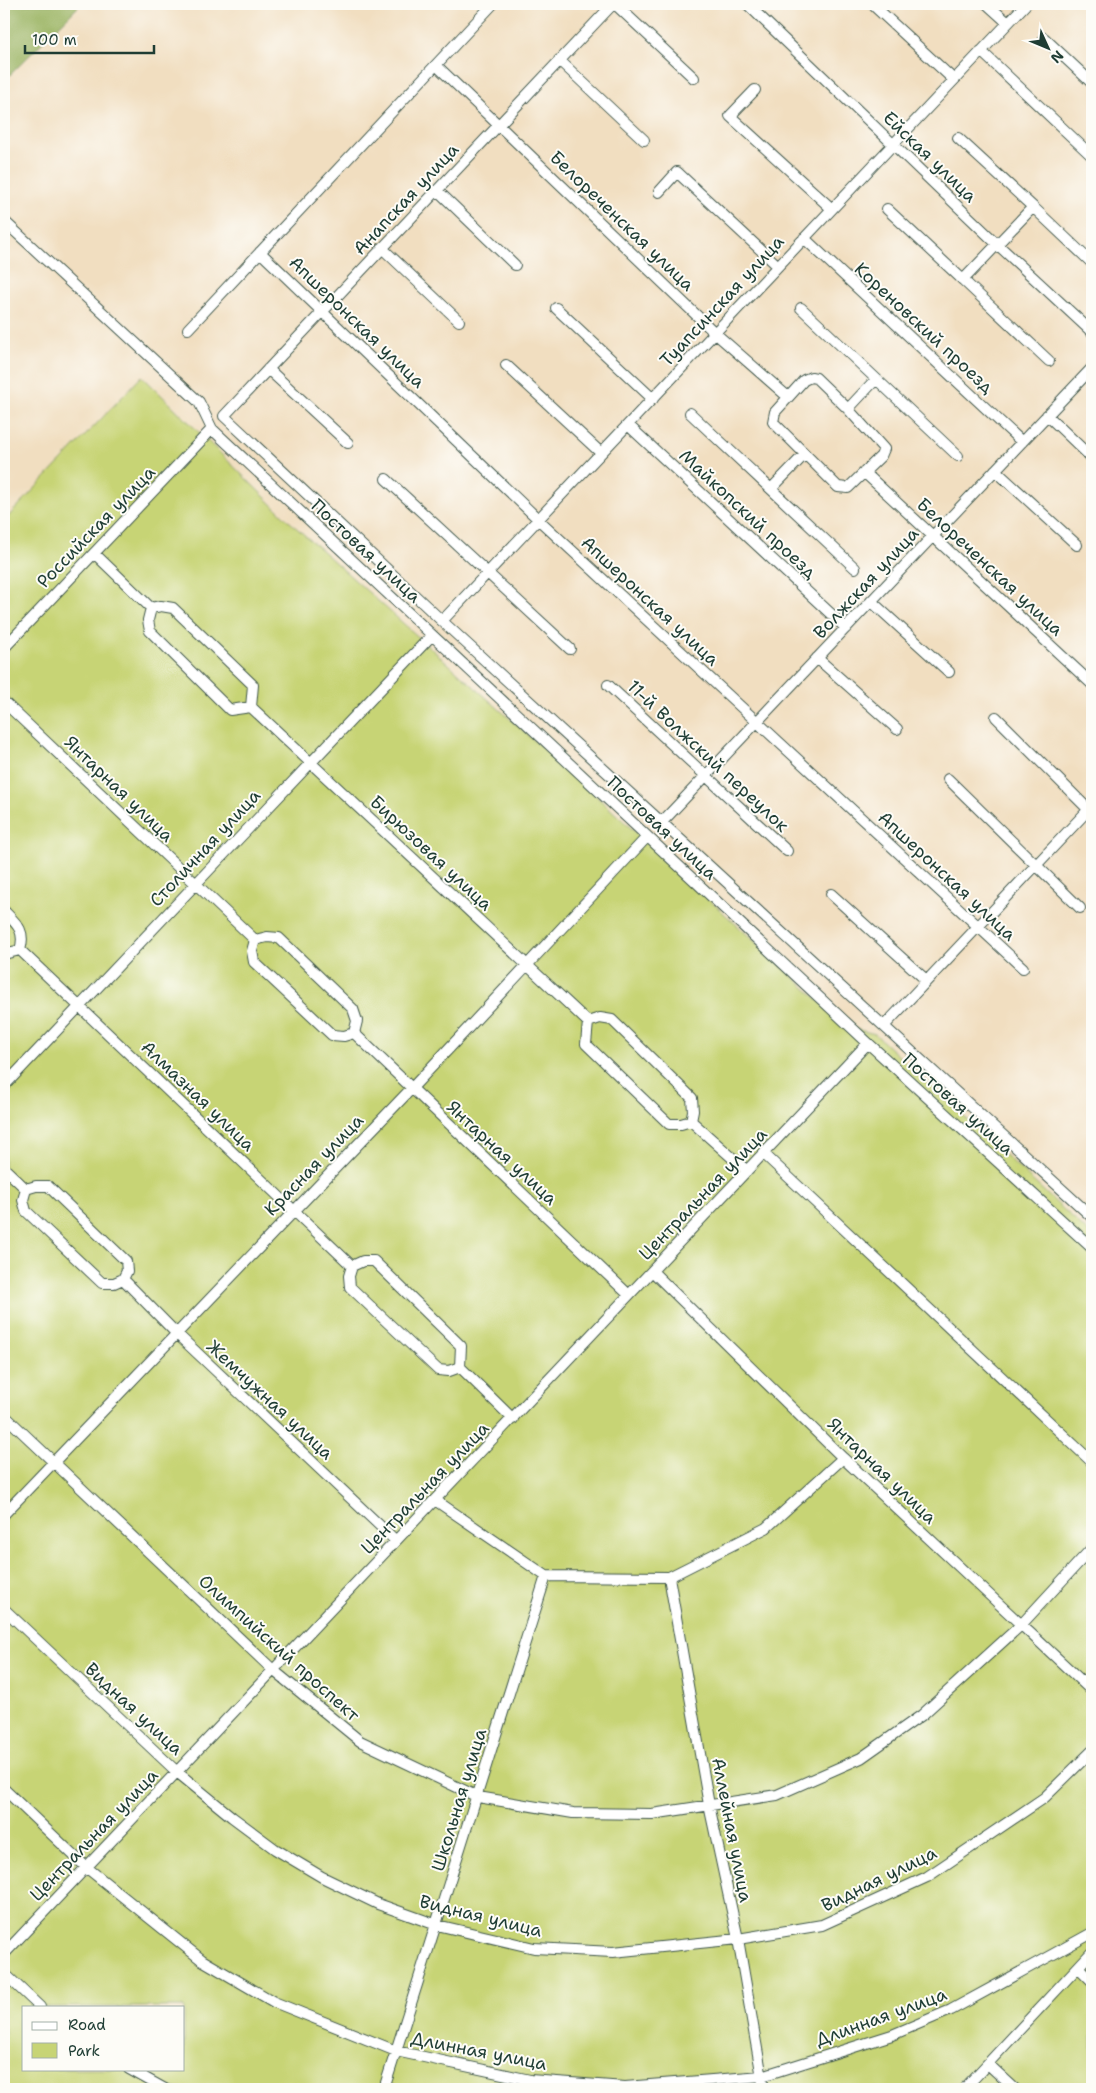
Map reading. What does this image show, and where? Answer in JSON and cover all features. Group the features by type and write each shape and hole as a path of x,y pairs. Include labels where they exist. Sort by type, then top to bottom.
{"street":[{"path":"188,329 493,4"},
{"path":"614,4 694,78"},
{"name":"Анапская улица","path":"224,416 498,124 614,4"},
{"name":"Ейская улица","path":"747,4 997,244 1092,332"},
{"path":"872,4 954,80"},
{"path":"987,4 1008,23"},
{"name":"Туапсинская улица","path":"442,621 1026,4"},
{"path":"1044,38 1092,83"},
{"path":"981,51 1092,156"},
{"path":"559,60 644,140"},
{"name":"Белореченская улица","path":"436,65 715,333 788,397"},
{"path":"755,90 730,116 832,209"},
{"path":"958,138 1092,263"},
{"path":"659,192 677,172 778,266"},
{"path":"437,190 515,265"},
{"path":"963,280 1033,207"},
{"path":"887,209 1049,362"},
{"path":"4,221 199,402 212,429"},
{"name":"Кореновский проезд","path":"804,238 1022,442"},
{"path":"382,248 459,321"},
{"name":"Апшеронская улица","path":"260,252 539,520 1023,968"},
{"path":"556,308 652,399"},
{"path":"801,308 958,456"},
{"path":"506,365 601,454"},
{"name":"Волжская улица","path":"663,821 1092,368"},
{"path":"268,369 348,443"},
{"path":"811,377 816,378 848,409 884,449 881,456 851,486 843,489 838,488 774,422 775,412 788,397 811,377"},
{"path":"848,409 876,379"},
{"path":"690,413 855,568"},
{"name":"Постовая улица","path":"224,416 442,621 1090,1211"},
{"path":"1047,416 1092,458"},
{"name":"Майкопский проезд","path":"628,424 846,628"},
{"name":"Российская улица","path":"4,648 212,429"},
{"name":"Постовая улица","path":"212,429 868,1043 1092,1248"},
{"path":"771,489 805,454"},
{"path":"996,470 1077,545"},
{"name":"Белореченская улица","path":"865,473 1092,684"},
{"path":"386,479 570,649"},
{"path":"94,553 150,608"},
{"path":"872,601 949,672"},
{"path":"160,606 173,608 253,685 251,707 230,710 150,631 148,620 150,608 160,606"},
{"name":"Столичная улица","path":"4,1086 194,883 432,635"},
{"path":"818,658 897,729"},
{"name":"11-й Волжский переулок","path":"608,685 787,851"},
{"name":"Янтарная улица","path":"4,702 255,940"},
{"name":"Бирюзовая улица","path":"251,707 588,1022"},
{"path":"885,1025 976,926 1091,809 996,717"},
{"path":"948,779 1080,908"},
{"name":"Красная улица","path":"4,1514 293,1210 411,1089 525,965 647,837"},
{"path":"831,894 926,980"},
{"path":"4,911 21,927 24,940 20,950 4,954"},
{"path":"266,937 279,938 354,1009 357,1021 354,1033 344,1036 332,1035 254,962 252,951 255,940 266,937"},
{"name":"Алмазная улица","path":"20,950 80,1005 352,1266"},
{"path":"600,1018 612,1020 692,1098 693,1111 691,1121 682,1124 669,1124 586,1044 588,1022 600,1018"},
{"name":"Янтарная улица","path":"354,1033 629,1295"},
{"name":"Центральная улица","path":"4,1954 868,1043"},
{"path":"691,1121 747,1172"},
{"path":"764,1154 1092,1462"},
{"path":"4,1168 26,1189"},
{"path":"36,1186 48,1186 126,1261 127,1271 123,1279 114,1283 102,1282 26,1211 23,1200 26,1189 36,1186"},
{"path":"363,1261 374,1262 462,1346 460,1367 449,1371 438,1370 350,1287 349,1276 352,1266 363,1261"},
{"name":"Янтарная улица","path":"652,1271 844,1458 1092,1691"},
{"name":"Жемчужная улица","path":"123,1279 176,1333 396,1541"},
{"path":"460,1367 513,1419"},
{"name":"Олимпийский проспект","path":"4,1415 273,1670 360,1741 478,1797 573,1813 652,1814 777,1795 861,1758 922,1715 1021,1625 1092,1548"},
{"path":"434,1500 546,1576 669,1577 766,1528 844,1458"},
{"name":"Школьная улица","path":"384,2089 478,1797 546,1576"},
{"name":"Аллейная улица","path":"669,1577 709,1805 738,1939 764,2089"},
{"name":"Видная улица","path":"4,1609 177,1772 275,1849 322,1877 378,1904 437,1925 534,1948 613,1952 738,1939 822,1925 927,1877 1044,1798 1092,1751"},
{"name":"Длинная улица","path":"4,1789 86,1867 210,1964 274,2002 396,2051 443,2063 540,2081 625,2086 762,2076 892,2035 942,2014 1092,1934"},
{"path":"964,2089 1092,1952"},
{"path":"1078,1968 1092,1981"},
{"path":"4,1973 39,2006"},
{"path":"988,2064 1015,2089"},
{"path":"131,2070 165,2089"}],"green space":[{"path":"4,4 81,4 4,81"},
{"path":"142,376 290,522 595,795 848,1027 875,1034 1092,1236 1092,2089 4,2089 4,521"}]}
